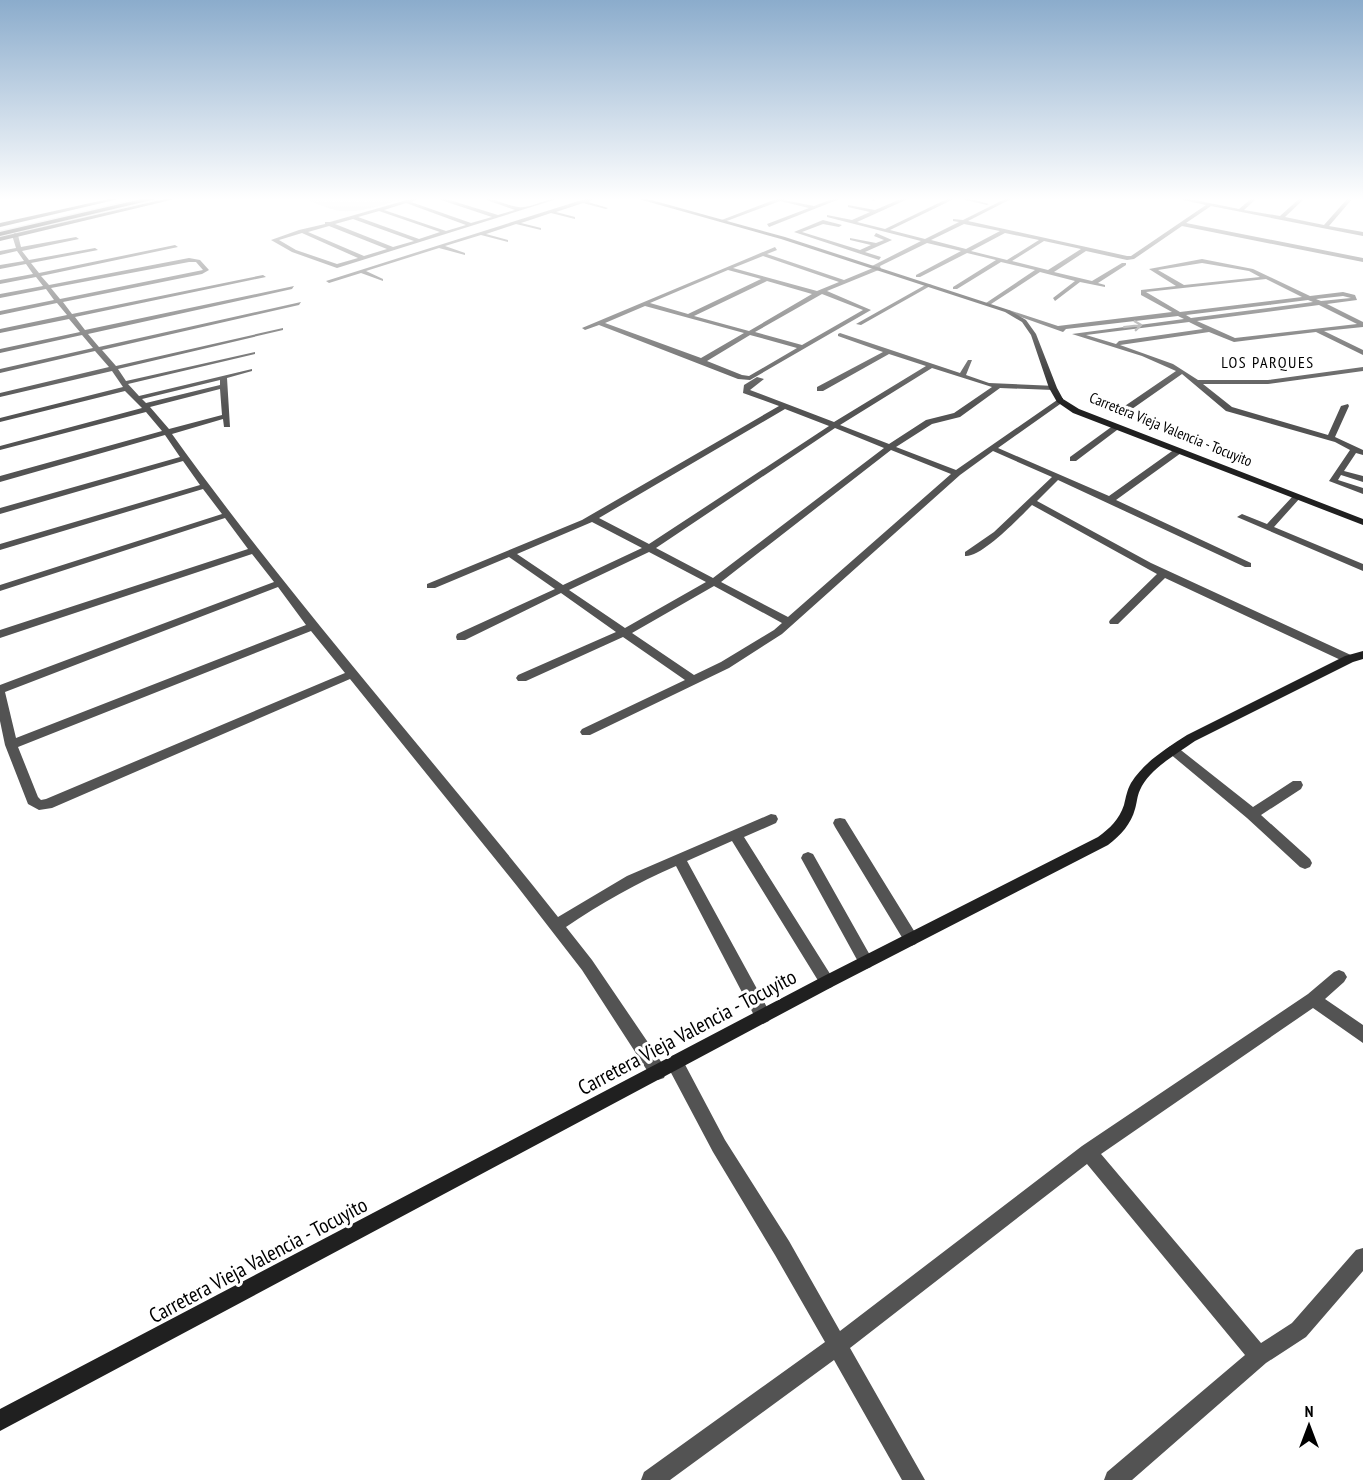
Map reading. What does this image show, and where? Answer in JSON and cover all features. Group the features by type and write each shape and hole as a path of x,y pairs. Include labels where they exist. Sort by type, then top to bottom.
{"street":[{"path":"31,267 126,386 167,432 205,486 313,627 587,965 658,1072"},
{"path":"0,282 76,267"},
{"path":"0,296 152,267"},
{"path":"0,313 202,272 206,270 203,267"},
{"path":"329,281 374,267"},
{"path":"800,267 843,282"},
{"path":"702,361 819,292 877,267"},
{"name":"Carretera Vieja Valencia - Tocuyito","path":"877,267 988,304 1024,321 1034,335 1060,400 1076,411 1363,522"},
{"path":"918,276 936,267"},
{"path":"955,288 993,267"},
{"path":"1028,267 1103,286"},
{"path":"1049,272 1057,267"},
{"path":"1094,284 1119,267"},
{"path":"1164,267 1152,269 1182,287"},
{"path":"1235,267 1251,270 1363,324"},
{"path":"585,328 728,268 819,292 868,310 750,378 741,377 599,323"},
{"path":"988,304 1039,270"},
{"path":"361,271 381,280"},
{"path":"0,331 263,277"},
{"path":"1266,277 1143,293 1227,339 1241,341 1363,324"},
{"path":"688,316 766,279"},
{"path":"1054,299 1079,280"},
{"path":"928,285 747,387 746,391 957,473"},
{"path":"0,351 292,287"},
{"path":"1058,328 1343,294 1353,296 1355,299 1075,334"},
{"path":"0,371 299,303"},
{"path":"645,304 801,347"},
{"path":"1007,311 1181,371 1197,382 1215,402 1229,409 1331,438 1359,451 1333,481 1363,492"},
{"path":"0,394 281,329"},
{"path":"1119,343 1210,330"},
{"path":"1318,331 1363,353"},
{"path":"840,335 997,387 1053,387"},
{"path":"820,389 889,351"},
{"path":"0,420 253,353"},
{"path":"962,376 970,361"},
{"path":"461,637 649,548 835,425 932,366"},
{"path":"1197,382 1268,382 1363,369"},
{"path":"0,448 144,404 223,376 250,370"},
{"path":"1119,414 1181,371"},
{"path":"0,478 167,432 226,421 223,376"},
{"path":"144,404 223,386"},
{"path":"522,678 625,632 714,582 890,447 929,422 957,415 997,387"},
{"path":"586,732 725,665 778,632 957,473 1060,400"},
{"path":"431,586 512,554 592,518 785,406"},
{"path":"1331,438 1345,406"},
{"path":"1073,459 1117,428"},
{"path":"992,448 1248,565"},
{"path":"1110,500 1178,451"},
{"path":"0,511 186,458"},
{"path":"1340,472 1363,479"},
{"path":"968,554 997,534 1057,477"},
{"path":"0,548 205,486"},
{"path":"1268,528 1296,498"},
{"path":"1031,501 1069,524 1164,573 1356,657"},
{"path":"0,588 227,515"},
{"path":"1242,517 1363,568"},
{"path":"592,518 789,621"},
{"path":"0,634 254,550"},
{"path":"512,554 693,680"},
{"path":"1114,621 1164,573"},
{"path":"280,583 0,691 11,745 33,800 39,805 47,804 352,674"},
{"path":"11,745 313,627"},
{"name":"Carretera Vieja Valencia - Tocuyito","path":"0,1420 827,981 1103,841 1118,830 1127,818 1134,789 1151,768 1173,750 1191,738 1356,657"},
{"path":"1173,750 1252,814 1305,863"},
{"path":"1252,814 1297,785"},
{"path":"556,926 579,909 679,859 771,819"},
{"path":"840,823 911,939"},
{"path":"735,834 827,981"},
{"path":"808,858 866,962"},
{"path":"679,859 763,1016"},
{"path":"652,1480 838,1345 1089,1152 1313,999 1339,977"},
{"path":"1313,999 1363,1035"},
{"path":"675,1063 719,1146 783,1248 914,1480"},
{"path":"1089,1152 1259,1356"},
{"path":"1116,1480 1259,1356 1299,1330 1363,1257"}],"district":[{"name":"LOS PARQUES","path":"1268,362"}]}
